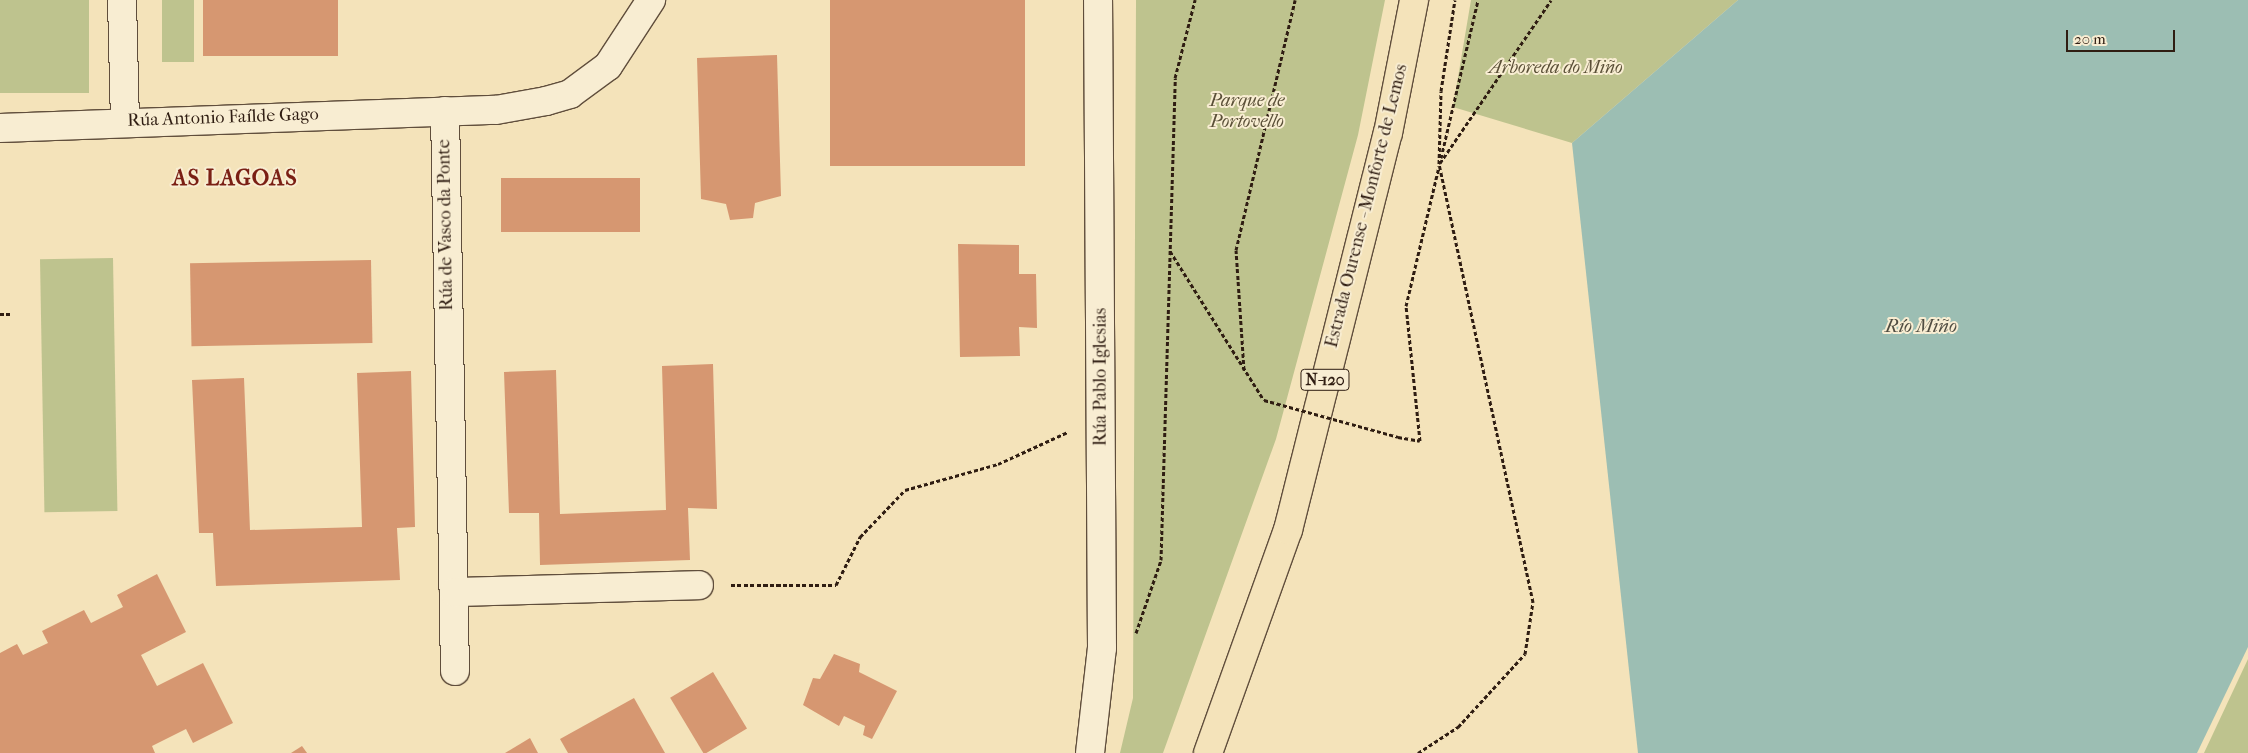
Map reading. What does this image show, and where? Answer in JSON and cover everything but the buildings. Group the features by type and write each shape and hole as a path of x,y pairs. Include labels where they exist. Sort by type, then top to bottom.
{"highway":[{"name":"Estrada Ourense - Monforte de Lemos","path":"1208,753 1288,530 1388,133 1414,0"}],"street":[{"path":"122,0 125,122"},
{"path":"446,110 496,110 570,94 608,66 651,0"},
{"name":"Rúa Pablo Iglesias","path":"1090,753 1102,680 1098,0"},
{"name":"Rúa Antonio Faílde Gago","path":"0,128 446,110"},
{"name":"Rúa de Vasco da Ponte","path":"446,110 455,671"},
{"path":"454,592 699,586"}],"path":[{"path":"1135,636 1161,560 1175,78 1195,0"},
{"path":"1244,370 1236,250 1295,0"},
{"path":"1418,753 1458,727 1525,654 1533,602 1439,164 1441,91 1455,0"},
{"path":"1170,250 1264,400 1398,437 1420,440 1406,306 1478,0"},
{"path":"1439,164 1551,0"},
{"path":"0,314 12,314"},
{"path":"699,586 836,585 860,537 905,490 998,464 1101,417"}],"green space":[{"path":"0,0 89,0 89,93 0,93"},
{"path":"162,0 194,0 194,62 162,62"},
{"name":"Parque de Portovello","path":"1136,0 1385,0 1358,135 1276,439 1163,753 1120,753 1133,698"},
{"name":"Arboreda do Miño","path":"1471,0 1738,0 1572,143 1453,107"},
{"path":"113,258 117,511 44,512 40,259"},
{"path":"2248,659 2248,753 2204,753"}],"water":[{"name":"Río Miño","path":"1738,0 2248,0 2248,647 2197,753 1638,753 1572,143"}],"district":[{"name":"AS LAGOAS","path":"235,179"}]}
